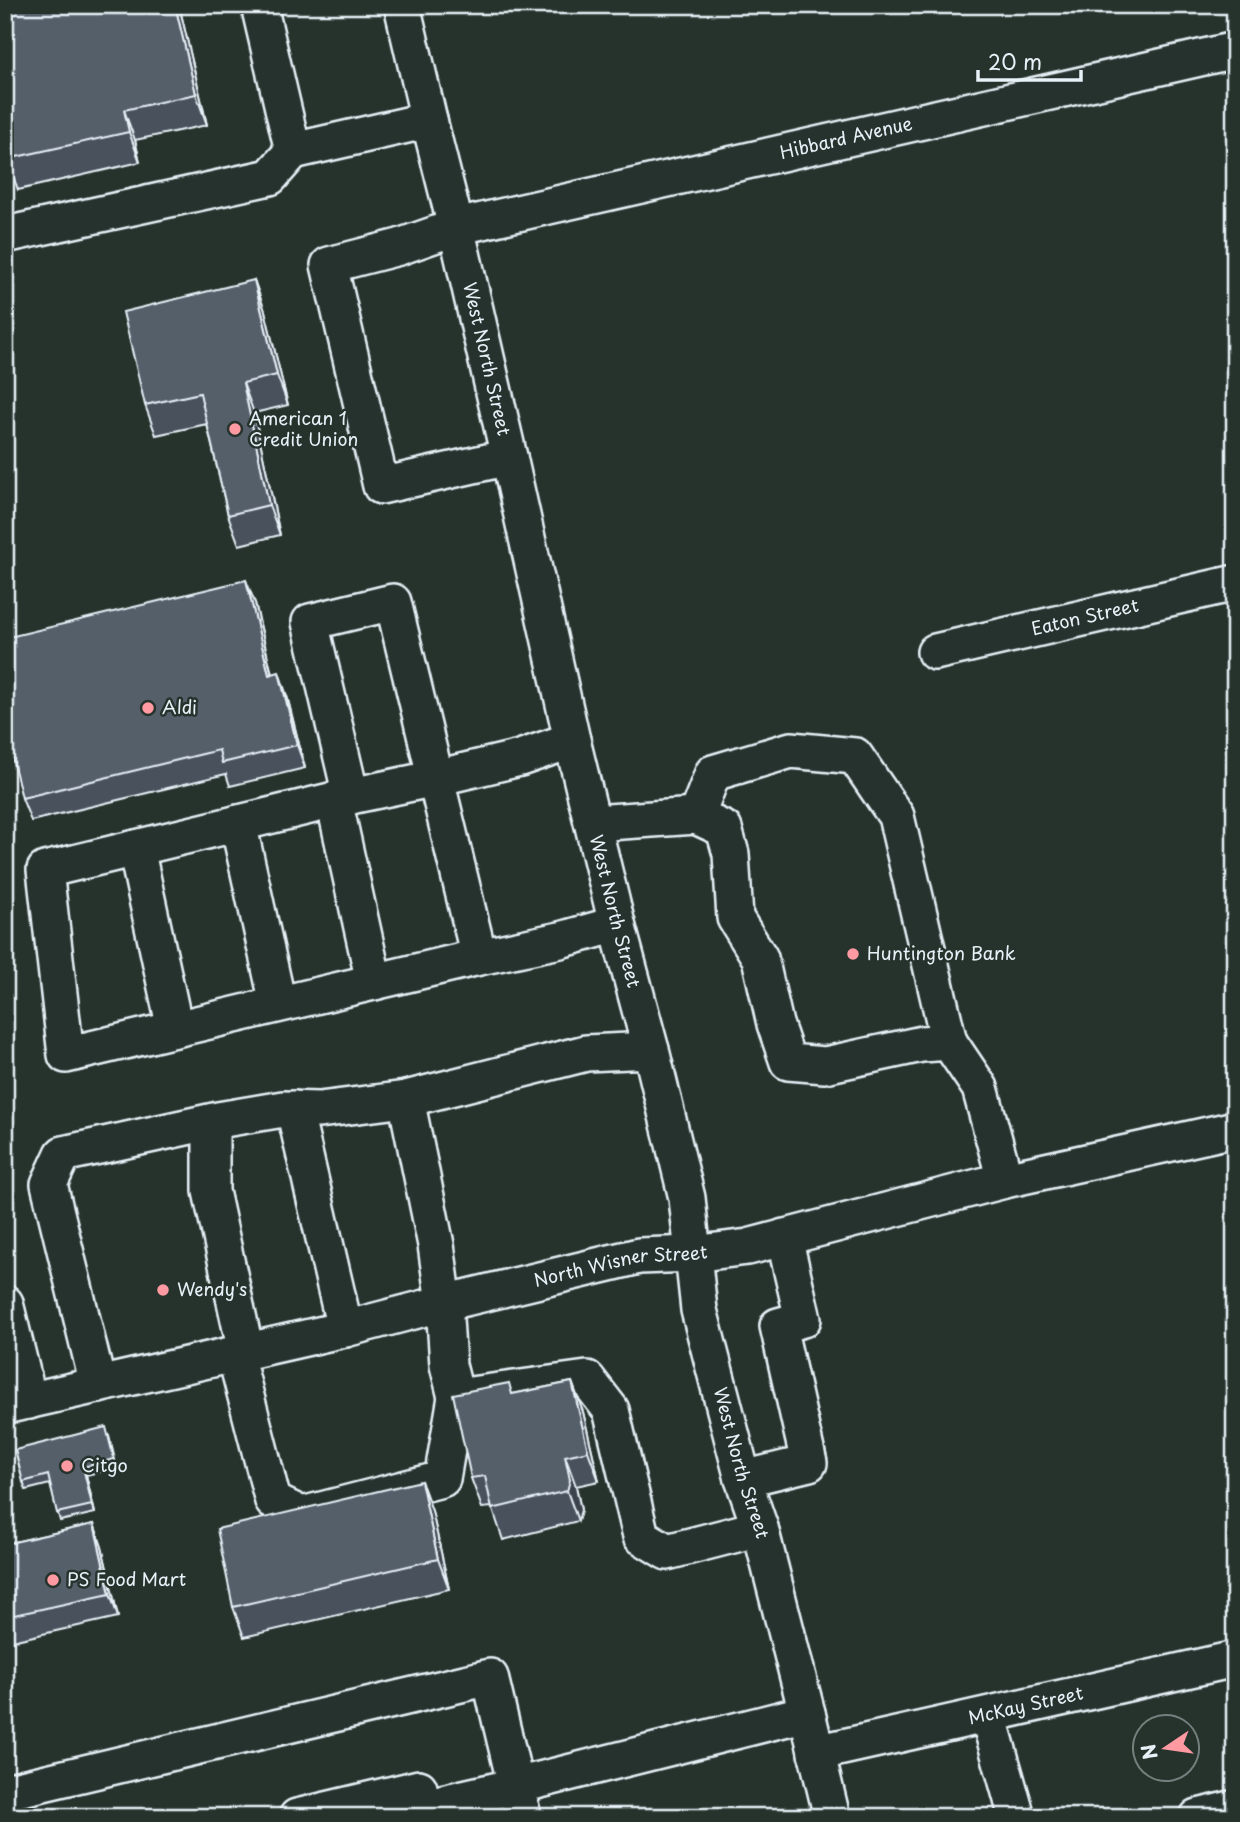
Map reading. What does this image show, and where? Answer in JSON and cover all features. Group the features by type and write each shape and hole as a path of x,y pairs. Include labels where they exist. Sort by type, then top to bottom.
{"street":[{"path":"259,5 293,151"},
{"name":"West North Street","path":"402,5 456,227 572,740 687,1198 699,1310 743,1479 760,1528 832,1817"},
{"name":"Hibbard Avenue","path":"509,457 381,486 329,265 399,247 456,227 1235,50"},
{"path":"5,235 270,177 293,151 429,120"},
{"name":"Eaton Street","path":"935,652 1235,583"},
{"path":"374,982 310,622 393,601 480,957"},
{"path":"572,740 520,758 45,870 66,1055 561,940 617,923"},
{"path":"696,816 713,773 791,750 855,756 896,816 949,1042 980,1088 1005,1180"},
{"path":"593,823 696,816 724,829 731,854 735,918 760,958 775,1024 788,1062 825,1065 922,1044 949,1042"},
{"path":"238,823 278,1004"},
{"path":"136,848 175,1029"},
{"path":"98,1385 49,1184 63,1154 283,1109 318,1110 406,1099 586,1053 652,1050"},
{"path":"211,1122 211,1191 240,1353 273,1501 302,1515 442,1479 456,1396 448,1365 444,1303 436,1245 406,1099"},
{"path":"294,1109 345,1329"},
{"name":"North Wisner Street","path":"17,1404 345,1329 639,1256 693,1254 748,1247 1005,1180 1235,1129"},
{"path":"743,1479 809,1463 778,1326 803,1319 784,1237"},
{"path":"5,1303 17,1404"},
{"path":"456,1396 587,1379 611,1410 641,1536 667,1552 760,1528"},
{"name":"McKay Street","path":"816,1753 1235,1659"},
{"path":"5,1792 491,1677 520,1802"},
{"path":"297,1817 419,1788 425,1812 520,1802 807,1713"},
{"path":"988,1714 1017,1817"},
{"path":"1198,1817 1235,1808"}],"building":[{"path":"5,5 175,5 196,94 124,110 129,132 7,159"},
{"name":"American 1 Credit Union","path":"254,280 277,375 243,383 269,505 228,515 200,393 145,405 123,312"},
{"name":"Aldi","path":"246,580 269,675 279,672 297,745 222,763 219,750 22,798 5,729 5,638"},
{"path":"572,1382 588,1451 565,1456 570,1480 567,1491 492,1509 485,1476 471,1478 453,1394 509,1383 512,1394"},
{"path":"106,1427 114,1459 83,1467 92,1505 57,1513 48,1475 23,1482 15,1450"},
{"path":"421,1481 438,1559 233,1607 217,1529"},
{"path":"94,1524 110,1594 5,1617 5,1544"}],"place":[{"name":"American 1 Credit Union","path":"235,429"},
{"name":"Aldi","path":"148,708"},
{"name":"Huntington Bank","path":"853,954"},
{"name":"Wendy's","path":"163,1290"},
{"name":"Citgo","path":"67,1466"},
{"name":"PS Food Mart","path":"53,1580"}]}
